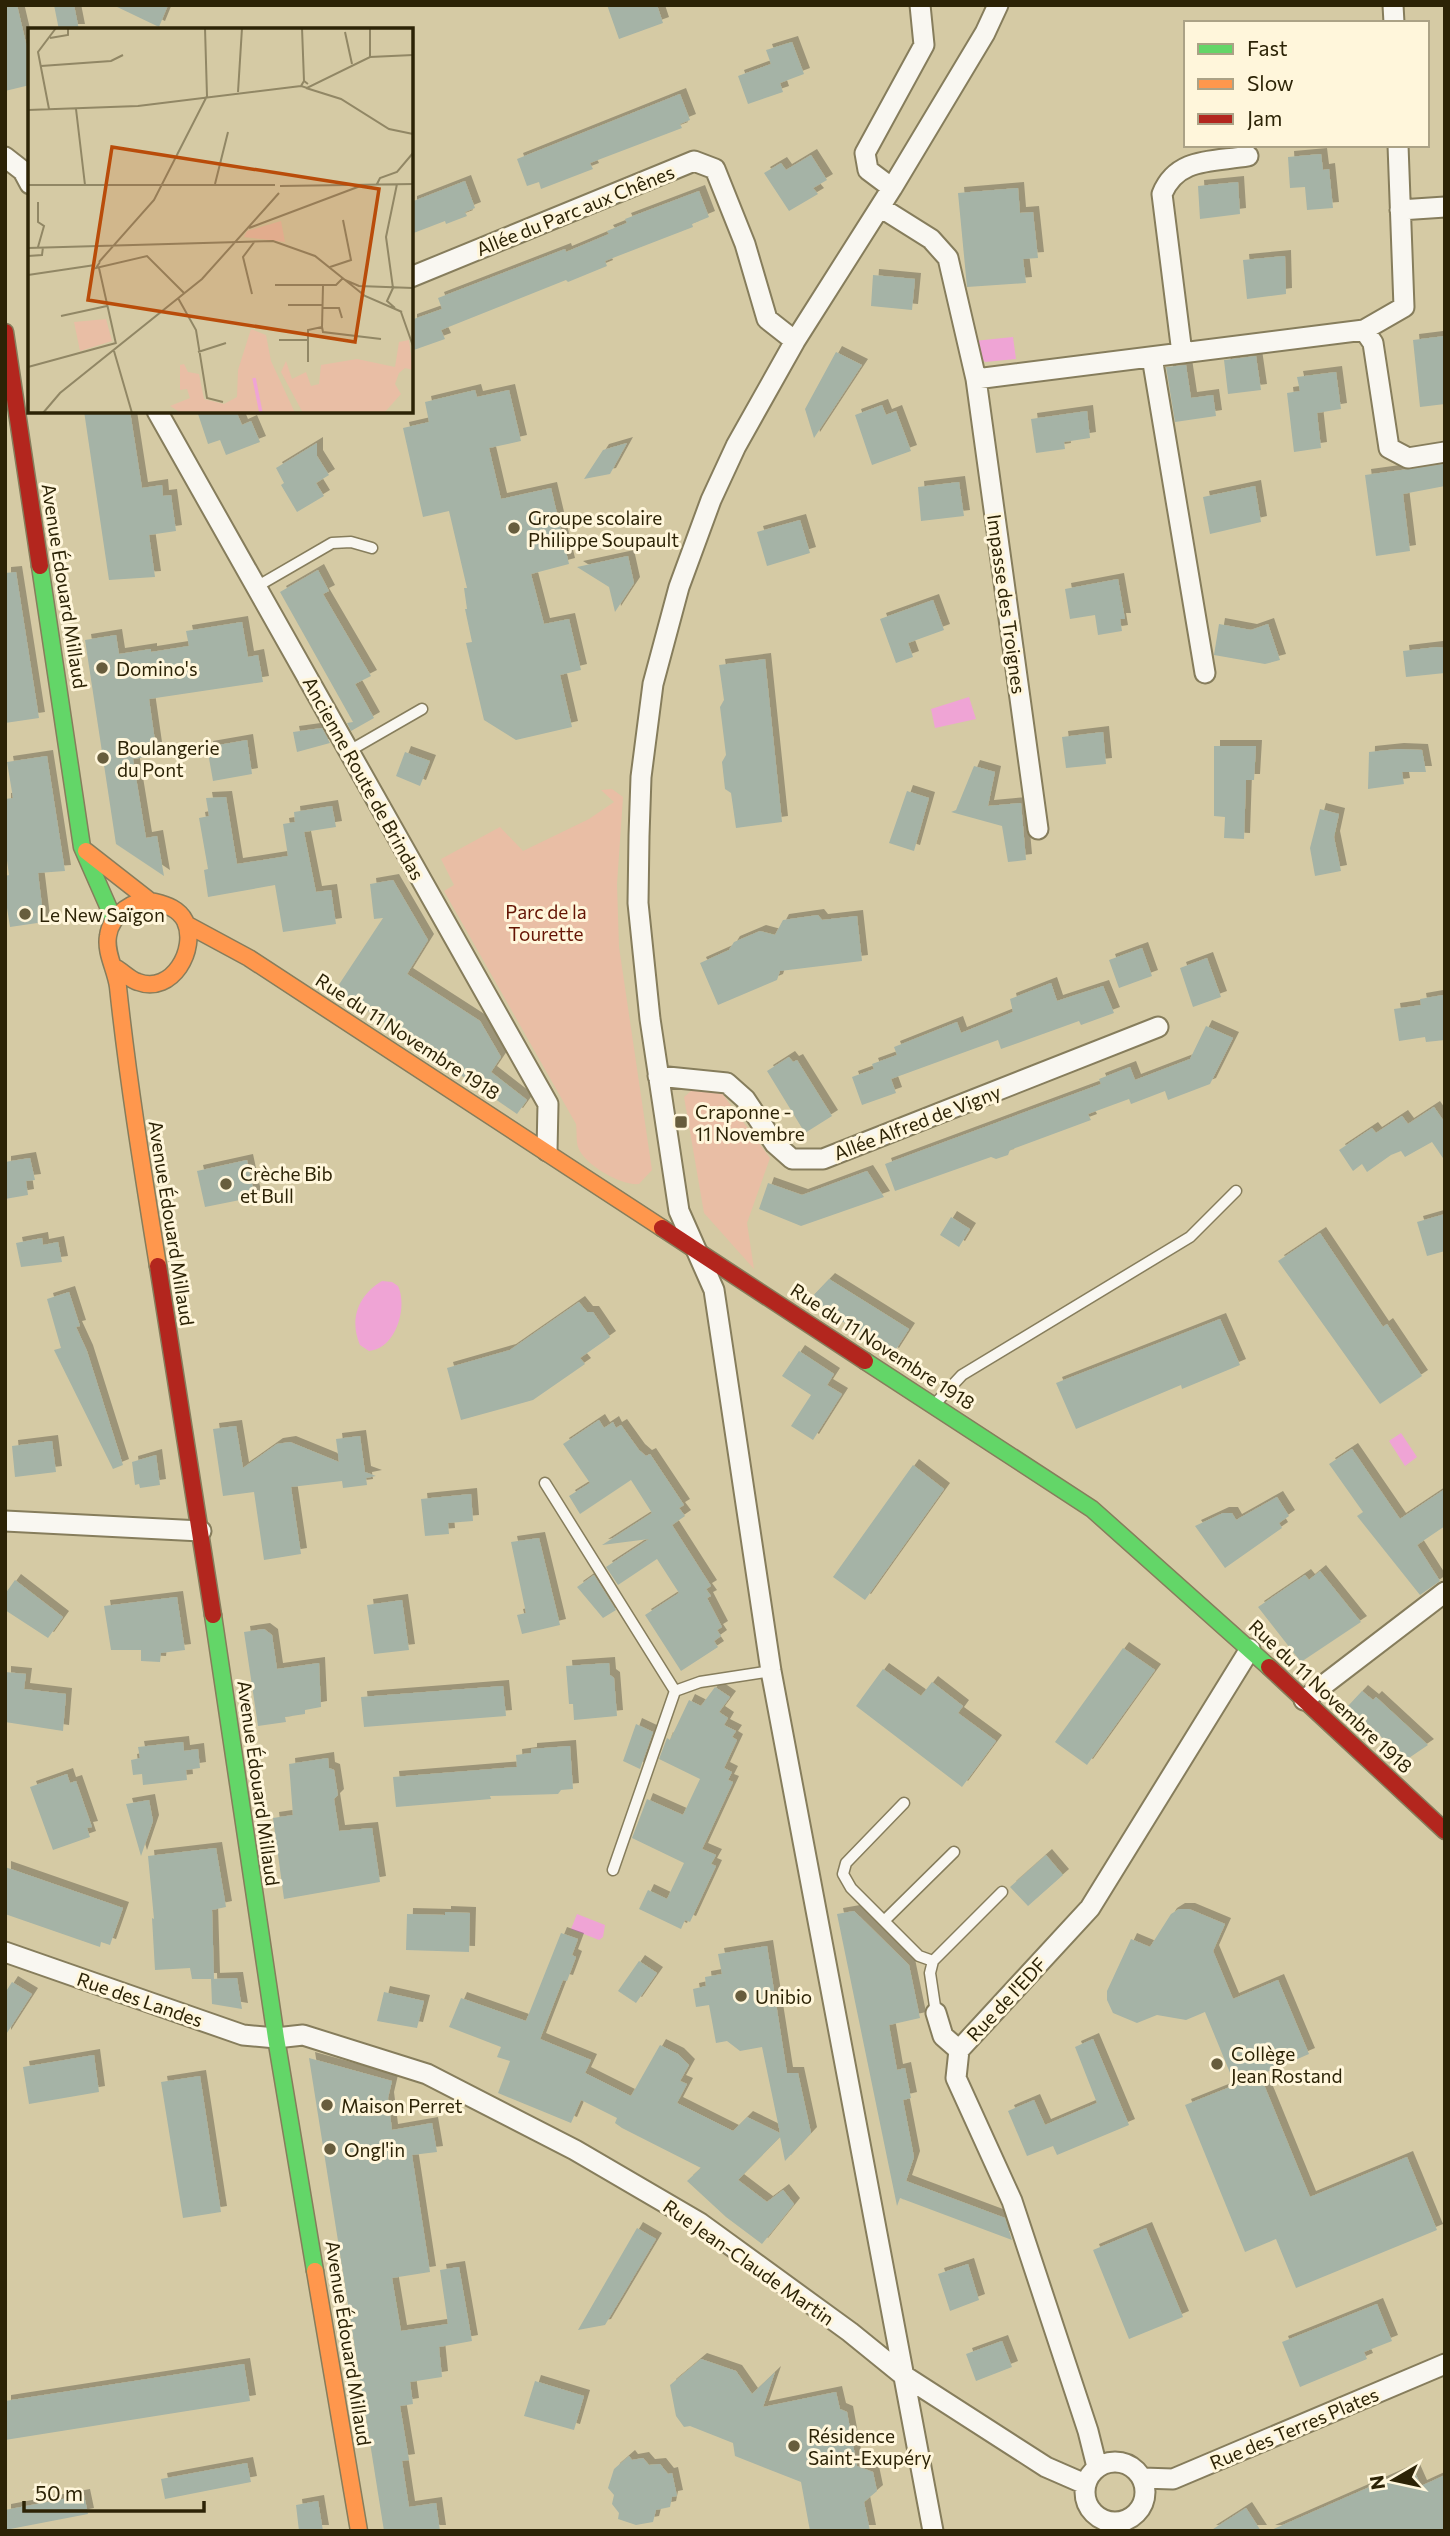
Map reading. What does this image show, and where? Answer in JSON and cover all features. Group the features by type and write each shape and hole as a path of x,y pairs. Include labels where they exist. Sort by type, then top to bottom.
{"main road":[{"name":"Avenue Édouard Millaud","path":"5,332 82,847 114,920"},
{"path":"82,847 150,901 171,908 186,925 190,938 190,964 144,996 122,1041"},
{"path":"144,996 116,968 107,945 114,920 123,910 150,901"},
{"name":"Rue du 11 Novembre 1918","path":"186,925 249,958 1092,1509 1250,1649 1445,1832"},
{"path":"223,961 249,958"},
{"name":"Avenue Édouard Millaud","path":"116,968 122,1041 201,1531 276,2038 359,2531"}],"street":[{"path":"892,188 868,170 865,153 924,45 920,5"},
{"path":"933,2531 771,1671 714,1290 678,1211 658,1076 638,903 641,777 653,684 679,587 710,500 736,446 795,341 892,188 985,33 998,5"},
{"path":"976,379 1364,330 1404,307 1398,147"},
{"path":"1182,353 1162,194 1169,177 1182,167 1248,156"},
{"path":"5,158 23,171 28,180"},
{"name":"Allée du Parc aux Chênes","path":"413,276 694,161 715,169 746,244 767,319 795,341"},
{"name":"Impasse des Troignes","path":"880,207 931,239 948,258 976,379 1038,829"},
{"path":"1400,210 1445,207"},
{"path":"1364,330 1373,343 1389,448 1408,458 1445,452"},
{"path":"1152,357 1205,673"},
{"name":"Ancienne Route de Brindas","path":"159,413 548,1104 547,1151"},
{"name":"Allée Alfred de Vigny","path":"658,1076 727,1083 745,1099 775,1144 792,1159 823,1159 1158,1027"},
{"path":"5,1521 201,1531"},
{"path":"1304,1700 1445,1592"},
{"name":"Rue de l'EDF","path":"1097,2467 1012,2201 956,2078 959,2050 1090,1908 1250,1649"},
{"name":"Rue des Landes","path":"5,1952 243,2035 276,2038"},
{"path":"936,2013 943,2036 959,2050"},
{"name":"Rue Jean-Claude Martin","path":"276,2038 303,2035 427,2074 575,2150 700,2223 850,2332 903,2375 1046,2468 1085,2484"},
{"name":"Rue des Terres Plates","path":"1142,2478 1173,2479 1445,2364"},
{"path":"1117,2461 1135,2470 1142,2478 1145,2487 1142,2506 1120,2526 1092,2512 1084,2494 1085,2484 1097,2467 1117,2461"}],"lane":[{"path":"256,587 332,543 351,542 372,548"},
{"path":"349,751 422,709"},
{"path":"934,1405 962,1375 1190,1237 1236,1191"},
{"path":"545,1483 675,1691"},
{"path":"675,1691 700,1682 771,1671"},
{"path":"613,1870 675,1691"},
{"path":"904,1803 846,1863 843,1874 851,1888 919,1956 933,1961"},
{"path":"884,1921 954,1852"},
{"path":"936,2013 930,1973 933,1961 1002,1892"}],"green space":[{"name":"Parc de la Tourette","path":"612,789 623,797 617,884 619,947 652,1170 639,1184 623,1182 604,1173 582,1154 577,1145 576,1124 444,891 454,885 441,859 500,827 523,851 589,819 614,802 601,790"},
{"path":"691,1091 721,1092 770,1158 747,1223 754,1269 704,1213 684,1097"}],"shaded area":[{"path":"1013,337 1016,359 985,362 976,352 974,341"},
{"path":"969,697 976,719 935,728 931,709"},
{"path":"382,1281 398,1286 401,1295 400,1315 393,1335 386,1343 369,1351 360,1345 355,1326 356,1317 367,1293"},
{"path":"1401,1433 1417,1457 1405,1466 1389,1441"},
{"path":"577,1914 605,1925 603,1937 599,1940 571,1929"}],"building":[{"path":"5,5 17,5 28,52 28,85 5,91"},
{"path":"54,5 74,5 79,28 59,28"},
{"path":"113,5 168,5 159,27"},
{"path":"607,5 657,5 663,23 619,39"},
{"path":"792,42 804,74 780,83 783,92 748,104 738,76 771,64 766,50"},
{"path":"680,94 690,120 680,124 682,128 590,163 593,169 541,189 539,182 527,186 517,159"},
{"path":"1321,154 1323,170 1329,169 1333,208 1307,210 1305,187 1290,188 1288,157"},
{"path":"811,155 827,180 813,188 818,194 789,211 764,173 781,163 786,170"},
{"path":"465,181 475,208 465,212 467,216 413,233 413,201"},
{"path":"1238,182 1240,214 1200,219 1198,186"},
{"path":"1018,188 1020,213 1033,212 1038,258 1023,259 1026,283 967,287 958,193"},
{"path":"699,191 709,217 692,224 693,227 605,261 607,266 441,330 445,339 413,350 413,319 442,309 438,298 609,234 607,231 627,223 625,219"},
{"path":"1285,256 1286,294 1247,299 1243,260"},
{"path":"873,275 915,279 912,310 871,306"},
{"path":"1445,336 1445,404 1420,407 1413,340"},
{"path":"836,352 862,365 814,438 805,409"},
{"path":"1256,356 1261,390 1228,394 1224,360"},
{"path":"1186,365 1191,398 1213,395 1216,416 1175,422 1166,367"},
{"path":"1336,372 1341,409 1317,413 1321,448 1294,452 1287,393 1300,391 1297,377"},
{"path":"475,390 477,397 509,390 521,441 489,448 501,499 551,488 569,564 531,574 544,624 569,619 581,670 560,675 572,727 516,740 484,720 466,643 472,642 465,609 464,588 467,588 449,511 423,517 403,428 429,422 425,402"},
{"path":"882,405 886,415 896,411 911,451 872,465 855,415"},
{"path":"1087,411 1090,438 1064,442 1065,449 1036,453 1031,419"},
{"path":"84,413 130,413 142,488 162,485 163,496 171,495 176,531 149,535 155,577 109,580"},
{"path":"198,413 237,413 242,425 251,421 260,442 226,455 220,440 208,444"},
{"path":"317,443 317,456 329,475 316,483 324,496 297,512 281,485 284,483 276,468"},
{"path":"627,443 610,474 584,479 603,450"},
{"path":"1445,464 1445,486 1403,494 1410,551 1376,556 1365,475"},
{"path":"959,482 964,516 921,521 918,487"},
{"path":"1255,486 1261,522 1210,534 1203,497"},
{"path":"800,520 810,553 767,566 757,532"},
{"path":"628,556 634,583 615,612 609,587 577,567"},
{"path":"318,570 329,591 323,594 371,676 355,684 374,718 351,731 347,723 353,722 280,592"},
{"path":"16,572 39,718 5,723 5,573"},
{"path":"1118,579 1125,619 1120,619 1122,631 1098,635 1095,615 1070,619 1065,589"},
{"path":"933,600 944,630 908,643 913,657 896,663 880,619"},
{"path":"242,622 248,657 258,655 263,682 149,699 157,755 133,759 146,838 157,836 164,876 116,844 85,640 116,635 119,654 151,649 151,652 189,646 186,631"},
{"path":"1219,624 1251,630 1268,624 1280,660 1265,664 1214,655"},
{"path":"1445,648 1445,673 1406,677 1403,651"},
{"path":"765,659 782,822 736,828 731,793 725,789 722,762 726,755 720,707 724,700 719,665"},
{"path":"322,728 330,743 297,752 293,732"},
{"path":"1103,732 1106,764 1066,768 1062,737"},
{"path":"247,740 252,774 213,781 207,747"},
{"path":"1214,746 1256,746 1254,780 1246,780 1244,839 1224,838 1225,817 1214,816"},
{"path":"1422,750 1426,772 1402,772 1404,784 1368,789 1369,752"},
{"path":"405,752 430,761 420,786 396,776"},
{"path":"47,756 65,871 38,873 44,922 10,927 5,895 5,876 9,875 5,846 5,799 13,798 7,762"},
{"path":"974,766 995,772 988,806 1021,803 1026,860 1008,862 1002,826 951,812 956,810"},
{"path":"907,791 929,798 914,851 889,843"},
{"path":"226,797 237,864 288,856 283,824 295,822 294,812 332,806 336,827 304,832 316,892 331,890 336,924 283,932 275,885 208,897 204,870 208,869 199,818 209,816 206,798"},
{"path":"1320,809 1339,814 1334,837 1341,871 1315,876 1310,848"},
{"path":"393,880 428,940 407,974 480,1021 501,1057 491,1072 527,1100 517,1114 336,989 383,918 374,919 370,884"},
{"path":"818,915 822,920 857,916 862,961 780,971 777,980 718,1005 700,963 729,950 734,942 760,931 775,935 783,920"},
{"path":"1142,948 1152,976 1119,988 1109,960"},
{"path":"1207,958 1221,997 1193,1007 1180,968"},
{"path":"1051,983 1057,1001 1103,986 1114,1013 1081,1025 1079,1021 1001,1049 998,1040 891,1079 896,1093 862,1105 852,1077 874,1069 872,1064 897,1055 894,1047 957,1022 961,1033 1013,1012 1010,999"},
{"path":"1443,995 1445,1040 1426,1042 1425,1037 1399,1041 1394,1009 1421,1005 1420,999"},
{"path":"1206,1026 1233,1038 1210,1084 1168,1100 1165,1091 1131,1104 1129,1099 1088,1114 1091,1120 1010,1150 1008,1155 996,1159 991,1157 895,1191 885,1164 1101,1084 1099,1079 1130,1067 1135,1080 1190,1059"},
{"path":"789,1057 793,1062 797,1060 832,1116 805,1133 767,1071"},
{"path":"1434,1107 1445,1123 1445,1161 1432,1142 1405,1157 1401,1151 1391,1155 1367,1172 1362,1164 1353,1171 1339,1150 1372,1128 1376,1133 1402,1116 1408,1124"},
{"path":"30,1158 35,1180 26,1181 28,1195 5,1199 5,1162"},
{"name":"Crèche Bib et Bull","path":"247,1160 255,1197 205,1207 197,1171"},
{"path":"867,1171 884,1197 801,1226 759,1209 768,1183 802,1195"},
{"path":"1445,1214 1445,1251 1427,1256 1417,1222"},
{"path":"951,1217 970,1229 959,1247 940,1235"},
{"path":"1320,1233 1383,1327 1387,1324 1422,1376 1380,1404 1278,1261"},
{"path":"42,1238 43,1245 58,1242 62,1262 21,1267 16,1243"},
{"path":"829,1279 909,1329 893,1354 809,1300"},
{"path":"69,1292 80,1326 76,1327 87,1351 123,1465 113,1469 54,1350 61,1348 47,1299"},
{"path":"579,1302 587,1312 593,1312 610,1337 580,1358 585,1364 533,1400 461,1420 447,1368 510,1350"},
{"path":"1220,1319 1240,1365 1182,1389 1181,1385 1076,1429 1056,1383"},
{"path":"799,1351 834,1374 827,1385 842,1394 813,1440 791,1426 811,1395 782,1376"},
{"path":"599,1420 604,1428 613,1422 616,1428 621,1425 639,1450 646,1456 650,1454 684,1505 679,1508 685,1516 672,1525 711,1586 706,1589 711,1596 707,1598 722,1627 717,1630 721,1636 714,1641 718,1647 681,1671 645,1615 679,1593 657,1559 618,1585 606,1567 649,1539 602,1545 652,1513 631,1480 580,1514 569,1496 590,1483 563,1444"},
{"path":"236,1426 243,1468 277,1444 290,1442 339,1462 336,1439 360,1436 365,1472 376,1476 366,1478 367,1485 343,1488 342,1481 291,1487 301,1554 264,1560 254,1492 223,1496 213,1429"},
{"path":"52,1441 56,1472 15,1477 12,1446"},
{"path":"1352,1449 1400,1519 1445,1489 1445,1526 1417,1545 1440,1581 1420,1595 1357,1516 1363,1512 1329,1464"},
{"path":"156,1455 160,1485 140,1488 139,1484 135,1485 132,1462"},
{"path":"913,1465 944,1489 865,1600 833,1577"},
{"path":"471,1494 473,1521 448,1523 449,1534 425,1536 421,1499"},
{"path":"1277,1497 1289,1516 1279,1523 1282,1528 1225,1568 1195,1526 1223,1513 1232,1513 1236,1520"},
{"path":"539,1538 560,1625 522,1634 517,1615 526,1613 511,1542"},
{"path":"1320,1571 1361,1622 1301,1662 1258,1607 1305,1575 1309,1580"},
{"path":"594,1575 616,1610 603,1618 577,1587"},
{"path":"15,1580 63,1617 48,1638 5,1610 5,1594"},
{"path":"177,1597 185,1650 161,1653 160,1662 141,1661 141,1650 111,1650 104,1606"},
{"path":"402,1600 409,1650 374,1654 367,1605"},
{"path":"264,1629 272,1635 277,1669 319,1663 321,1707 305,1710 305,1714 285,1717 286,1722 258,1726 244,1632"},
{"path":"1123,1648 1155,1670 1087,1765 1055,1742"},
{"path":"609,1663 610,1675 614,1678 617,1716 574,1720 573,1704 569,1704 566,1666"},
{"path":"883,1669 921,1696 932,1682 963,1706 958,1713 996,1741 962,1787 856,1706"},
{"path":"5,1672 26,1674 24,1689 66,1694 63,1731 5,1722"},
{"path":"503,1686 506,1716 364,1727 361,1697"},
{"path":"715,1687 730,1697 719,1712 728,1718 724,1725 736,1731 732,1737 737,1740 724,1768 732,1772 728,1780 733,1782 702,1849 716,1855 711,1864 716,1866 690,1922 685,1920 681,1929 639,1909 648,1890 667,1899 684,1863 632,1838 647,1799 683,1815 700,1779 659,1759 667,1738 670,1740 689,1700 701,1706"},
{"path":"1362,1691 1373,1700 1376,1697 1428,1745 1406,1760 1348,1706"},
{"path":"636,1724 653,1732 640,1769 623,1761"},
{"path":"183,1742 184,1751 198,1749 200,1768 186,1770 187,1780 143,1785 142,1774 133,1775 131,1760 140,1758 138,1747"},
{"path":"570,1746 573,1789 561,1790 558,1794 490,1796 491,1799 396,1807 393,1777 517,1767 516,1755 531,1753 531,1749"},
{"path":"328,1758 329,1768 334,1770 338,1795 334,1799 339,1831 372,1828 380,1882 284,1899 273,1818 293,1815 289,1764"},
{"path":"67,1774 70,1783 76,1781 92,1827 87,1828 90,1837 53,1850 30,1787"},
{"path":"149,1800 153,1821 141,1856 126,1804"},
{"path":"216,1848 226,1907 212,1910 214,1979 192,1979 190,1968 155,1970 152,1918 154,1919 148,1856"},
{"path":"1046,1855 1063,1875 1028,1906 1010,1887"},
{"path":"5,1867 123,1908 110,1945 101,1942 100,1947 5,1914"},
{"name":"Collège Jean Rostand","path":"1179,1909 1189,1909 1225,1924 1213,1951 1233,1999 1278,1980 1309,2054 1260,2075 1310,2197 1407,2157 1437,2230 1296,2288 1276,2239 1245,2252 1185,2105 1235,2085 1205,2012 1186,2020 1157,2015 1137,2023 1113,2013 1107,2000 1107,1991 1131,1939 1150,1947 1171,1914"},
{"path":"854,1911 909,1965 920,2018 889,2025 897,2070 905,2068 911,2098 903,2100 914,2157 906,2181 1005,2218 1012,2240 900,2198 897,2206 837,1914"},
{"path":"445,1912 470,1913 469,1952 406,1950 407,1914 445,1915"},
{"path":"561,1933 578,1939 572,1955 576,1957 567,1981 563,1980 540,2039 591,2060 585,2073 631,2096 660,2045 678,2054 689,2065 680,2081 687,2084 677,2103 733,2131 747,2117 780,2133 762,2047 740,2051 727,2041 716,2043 709,2005 696,2007 693,1989 706,1986 705,1977 722,1974 718,1954 767,1946 787,2073 798,2073 811,2133 785,2161 780,2137 738,2180 767,2202 783,2190 794,2204 762,2244 726,2217 687,2181 701,2168 622,2128 615,2123 617,2118 581,2100 571,2123 498,2093 510,2061 497,2057 501,2047 449,2027 461,1998 526,2021"},
{"path":"639,1961 657,1973 636,2003 618,1991"},
{"path":"237,1978 242,2009 212,2004 211,1979"},
{"path":"12,1982 32,1994 5,2036 5,1993"},
{"path":"384,1992 424,2001 417,2028 377,2021"},
{"path":"1093,2039 1129,2125 1057,2155 1053,2146 1027,2156 1008,2111 1034,2100 1045,2125 1097,2103 1075,2047"},
{"path":"94,2055 99,2092 29,2104 23,2067"},
{"path":"309,2058 392,2081 388,2098 392,2130 432,2123 437,2152 412,2155 430,2272 392,2278 401,2331 448,2324 440,2270 459,2267 472,2341 439,2347 442,2377 410,2382 413,2404 400,2406 409,2460 402,2461 409,2507 436,2503 440,2531 384,2531"},
{"path":"200,2076 221,2212 183,2218 161,2082"},
{"path":"637,2228 656,2239 605,2325 578,2330"},
{"path":"1146,2228 1183,2317 1129,2339 1093,2250"},
{"path":"968,2264 979,2300 950,2311 938,2274"},
{"path":"1377,2304 1392,2341 1364,2352 1367,2359 1300,2387 1282,2342"},
{"path":"1002,2341 1012,2367 976,2381 966,2354"},
{"name":"Résidence Saint-Exupéry","path":"701,2359 736,2371 752,2394 775,2372 763,2407 836,2392 840,2409 847,2412 857,2466 873,2472 877,2491 864,2502 870,2531 810,2531 801,2482 735,2456 733,2443 690,2426 684,2427 676,2416 670,2385"},
{"path":"244,2364 250,2401 5,2440 5,2401"},
{"path":"535,2381 584,2396 574,2430 524,2416"},
{"path":"629,2456 632,2460 643,2458 649,2465 660,2464 668,2474 672,2473 677,2496 672,2497 670,2507 656,2510 653,2522 636,2525 618,2519 619,2513 612,2504 614,2495 608,2488 614,2469"},
{"path":"247,2463 251,2482 165,2499 161,2479"},
{"path":"1413,2468 1421,2486 1445,2475 1445,2531 1269,2531"},
{"path":"84,2495 88,2514 5,2530 5,2510"},
{"path":"318,2501 323,2531 299,2531 296,2505"},
{"path":"1246,2508 1261,2531 1210,2531"}],"traffic: fast":[{"path":"40,566 82,847 114,920"},
{"path":"865,1361 1092,1509 1269,1667"},
{"path":"213,1615 276,2038 315,2271"}],"traffic: slow":[{"path":"86,851 150,901"},
{"path":"116,968 135,981 150,984 162,982 171,976 185,956 188,944 185,921 176,911 164,905 139,902 125,909 114,921 107,942 118,987 158,1266"},
{"path":"186,924 249,958 662,1228"},
{"path":"315,2271 359,2531"}],"traffic: jam":[{"path":"5,332 40,566"},
{"path":"662,1228 865,1361"},
{"path":"158,1266 213,1615"},
{"path":"1269,1667 1445,1831"}],"place":[{"name":"Groupe scolaire Philippe Soupault","path":"514,528"},
{"name":"Domino's","path":"102,668"},
{"name":"Boulangerie du Pont","path":"103,758"},
{"name":"Le New Saïgon","path":"25,914"},
{"name":"Craponne - 11 Novembre","path":"681,1122"},
{"name":"Crèche Bib et Bull","path":"226,1184"},
{"name":"Unibio","path":"741,1996"},
{"name":"Collège Jean Rostand","path":"1217,2064"},
{"name":"Maison Perret","path":"327,2105"},
{"name":"Ongl'in","path":"330,2149"},
{"name":"Résidence Saint-Exupéry","path":"794,2446"}]}
